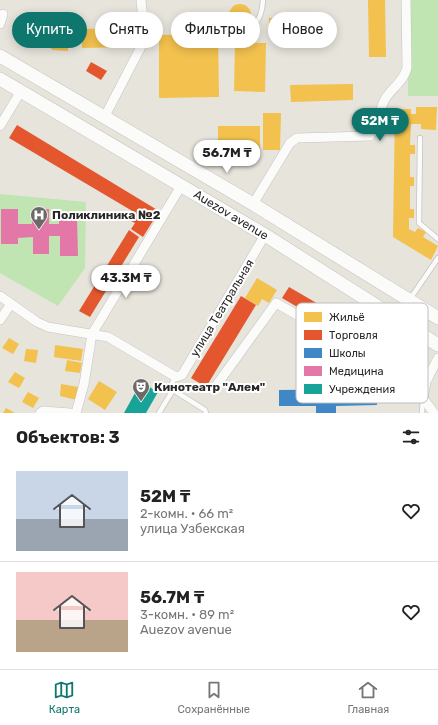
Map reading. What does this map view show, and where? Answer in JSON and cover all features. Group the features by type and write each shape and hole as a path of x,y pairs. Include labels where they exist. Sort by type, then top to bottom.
{"main road":[{"name":"Auezov avenue","path":"0,56 105,116 253,204 412,303"},
{"name":"Auezov avenue","path":"0,79 265,235 373,303"},
{"name":"Auezov avenue","path":"428,312 438,318"},
{"name":"Auezov avenue","path":"428,339 438,345"}],"street":[{"path":"105,116 145,39 141,0"},
{"path":"253,204 290,143 298,138 370,136 375,132 384,101 405,77 407,68 406,0"},
{"path":"0,24 3,14"},
{"path":"0,126 21,91"},
{"path":"76,413 84,384 92,334 181,186"},
{"name":"улица Театральная","path":"176,378 182,375 265,235"},
{"path":"0,296 37,322 48,327 108,337 176,378"},
{"path":"213,390 276,303 296,314"},
{"path":"0,320 11,304"},
{"path":"428,378 438,358"},
{"path":"427,403 434,413"},
{"path":"40,413 43,411 70,413"}],"lane":[{"path":"260,14 263,0"},
{"path":"420,138 419,223 438,239"},
{"path":"409,301 438,258"},
{"path":"159,413 173,390 172,383 176,378"},
{"path":"173,390 205,410 206,413"},
{"path":"422,413 423,403"}],"green space":[{"path":"408,0 438,0 438,96 408,96"},
{"path":"0,194 86,202 85,268 58,306 0,273"}],"building: Жильё":[{"path":"368,0 385,0 386,57 369,57"},
{"path":"240,4 244,5 250,11 230,12 236,5"},
{"path":"87,29 95,29 95,48 87,48"},
{"path":"163,35 171,35 171,48 218,48 219,97 159,98 159,48 163,48"},
{"path":"260,43 266,43 265,92 234,91 235,48 260,48"},
{"path":"50,48 68,48 68,51 53,50"},
{"path":"353,84 353,100 291,102 290,85"},
{"path":"416,107 437,107 436,130 421,129 421,124 411,124 410,145 415,145 415,154 410,154 410,177 414,177 414,186 410,186 410,209 414,209 414,218 409,218 409,229 415,232 418,228 426,232 423,237 438,246 431,260 393,237 395,109 411,109 411,114 416,114"},
{"path":"263,113 281,113 280,150 263,150"},
{"path":"218,126 260,126 260,152 218,152"},
{"path":"257,278 277,290 269,303 262,299 258,306 245,298"},
{"path":"9,338 19,344 13,354 2,348"},
{"path":"55,345 83,349 81,361 54,357"},
{"path":"26,349 38,350 36,363 24,361"},
{"path":"67,360 82,363 80,373 65,371"},
{"path":"15,372 25,378 19,388 8,382"},
{"path":"99,381 117,392 105,410 88,399"},
{"path":"61,384 78,387 77,400 60,396"},
{"path":"28,392 39,398 33,408 22,402"},
{"path":"6,408 15,413 3,413"}],"building: Торговля":[{"path":"91,62 107,71 101,80 86,71"},
{"path":"17,125 159,211 143,237 131,229 135,223 129,220 134,212 9,138"},
{"path":"129,230 139,237 90,317 79,311"},
{"path":"289,287 317,303 296,303 296,306 282,298"},
{"path":"241,296 256,305 206,387 191,378"}],"building: Школы":[{"path":"279,390 296,390 296,403 377,403 377,405 336,406 336,413 316,413 316,406 279,406"}],"building: Медицина":[{"name":"Поликлиника №2","path":"1,209 18,209 18,224 32,224 32,209 49,209 49,224 59,224 59,217 77,217 78,256 60,256 60,236 49,236 49,254 33,254 33,237 18,238 18,244 1,244"}],"building: Учреждения":[{"name":"Кинотеатр \"Алем\"","path":"141,382 158,392 146,413 124,413"}],"place":[{"name":"Поликлиника №2","path":"39,230"},
{"name":"Кинотеатр \"Алем\"","path":"141,402"}]}
